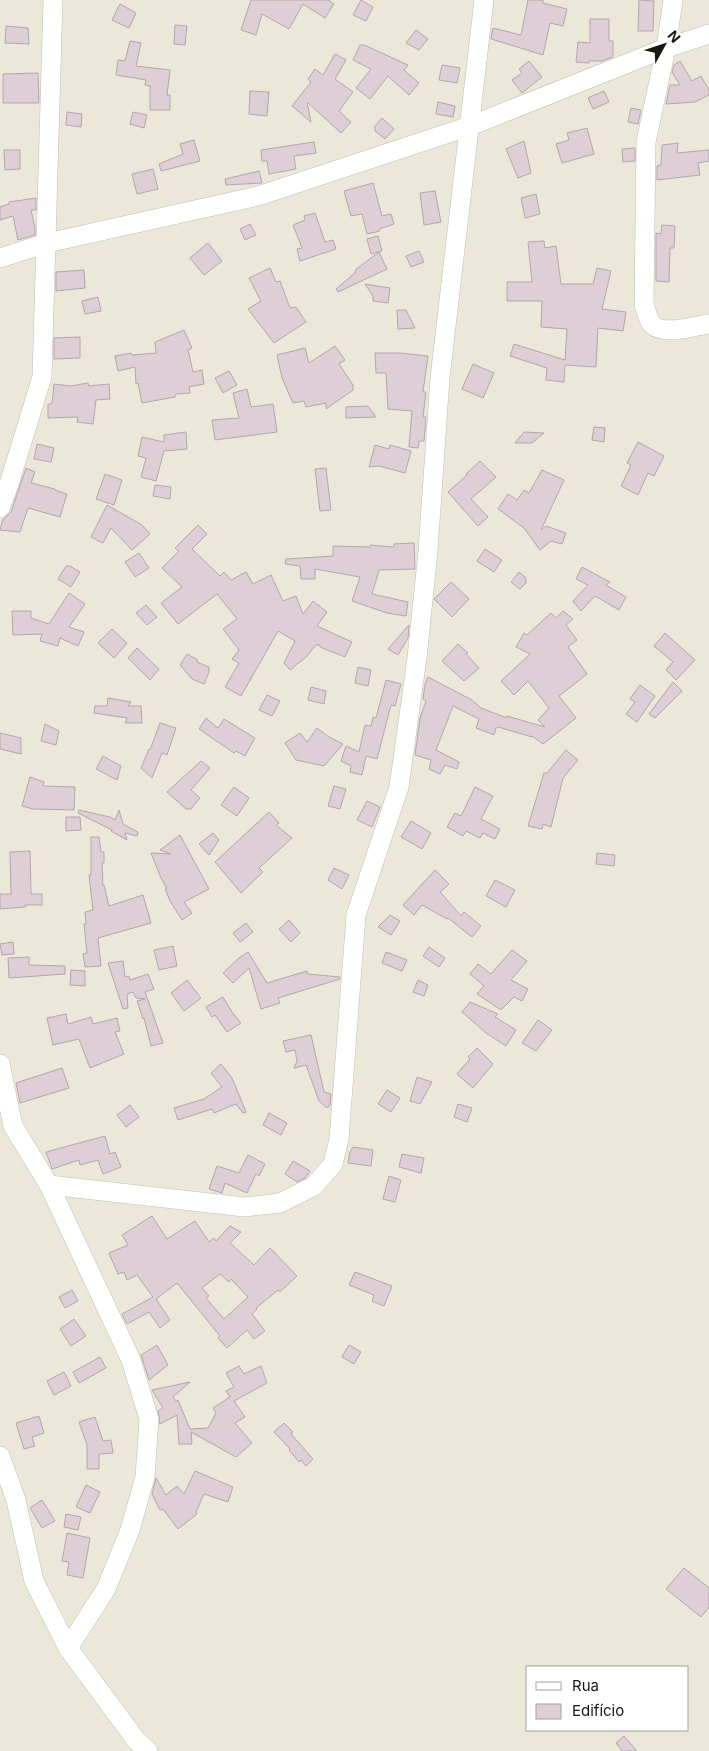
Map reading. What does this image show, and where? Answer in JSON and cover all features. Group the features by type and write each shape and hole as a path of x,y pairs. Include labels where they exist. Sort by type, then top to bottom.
{"street":[{"path":"0,508 10,484 42,377 53,0"},
{"path":"49,1185 245,1207 280,1202 314,1186 333,1164 339,1139 356,915 399,787 417,658 428,551 440,378 484,0"},
{"path":"673,0 666,48 646,142 644,305 649,319 654,326 669,331 709,324"},
{"path":"0,258 47,243 258,196 470,126 666,48 709,34"},
{"path":"0,1064 13,1126 49,1185 131,1360 148,1419 145,1477 130,1530 106,1589 68,1648"},
{"path":"0,1456 16,1500 34,1582 68,1648 136,1740 148,1751"}],"building":[{"path":"251,0 328,0 334,4 325,18 303,4 289,29 262,14 256,35 241,30"},
{"path":"361,0 373,7 366,21 353,15"},
{"path":"528,0 543,0 543,3 567,9 563,26 550,23 543,55 491,39 493,28 521,35"},
{"path":"639,0 654,1 653,31 638,31"},
{"path":"120,4 136,13 129,28 112,20"},
{"path":"590,19 609,19 609,41 613,41 613,57 602,61 589,61 589,63 576,62 578,42 590,43"},
{"path":"175,25 187,26 185,45 174,44"},
{"path":"6,26 28,28 29,44 5,43"},
{"path":"416,30 428,39 419,50 406,43"},
{"path":"130,41 141,43 136,66 170,70 167,95 170,95 170,110 150,110 150,86 145,85 146,80 116,75 118,60 125,61"},
{"path":"360,45 364,45 408,65 404,70 419,83 409,95 388,76 370,99 356,88 371,69 353,60"},
{"path":"335,54 346,60 335,79 353,92 339,111 351,122 341,133 307,102 311,122 292,106 311,82 308,79 315,69 323,75"},
{"path":"529,61 542,77 522,93 512,80 522,73 519,69"},
{"path":"680,61 692,81 701,76 709,90 709,95 695,102 666,104 670,85 680,85 672,72 674,65"},
{"path":"442,65 460,68 457,83 439,80"},
{"path":"38,73 39,103 3,103 3,74"},
{"path":"250,91 269,92 267,116 249,114"},
{"path":"604,91 609,102 593,109 588,98"},
{"path":"438,102 455,106 453,117 436,114"},
{"path":"631,108 641,110 638,124 628,122"},
{"path":"67,112 82,114 81,127 66,125"},
{"path":"133,112 147,115 144,128 130,124"},
{"path":"382,118 394,129 385,139 375,131 375,126"},
{"path":"587,128 594,154 562,163 556,144 569,140 567,133"},
{"path":"194,140 200,161 161,171 159,164 183,154 180,144"},
{"path":"524,141 531,173 518,178 506,149"},
{"path":"314,142 316,153 294,156 296,169 269,174 267,161 262,161 261,150"},
{"path":"678,143 677,153 709,150 709,161 698,163 700,175 657,180 657,166 661,165 662,145"},
{"path":"635,148 635,161 623,162 622,149"},
{"path":"4,150 20,150 20,169 5,170"},
{"path":"153,169 158,189 137,194 132,174"},
{"path":"259,171 262,183 226,185 225,179"},
{"path":"373,183 382,216 391,214 394,224 379,229 380,231 367,234 362,214 351,216 344,191"},
{"path":"435,191 441,222 424,225 420,193"},
{"path":"536,194 540,214 525,218 521,198"},
{"path":"36,198 36,210 31,210 35,235 18,240 13,216 0,220 0,207 9,204 9,202"},
{"path":"315,213 325,242 333,240 336,249 300,261 297,249 302,248 293,225 305,220 304,216"},
{"path":"250,224 256,235 245,240 240,229"},
{"path":"662,225 675,226 674,248 670,248 669,282 656,281 656,233 661,234"},
{"path":"378,236 382,251 371,254 367,239"},
{"path":"544,241 545,248 556,246 561,284 593,284 597,268 611,271 602,309 626,312 623,331 598,328 596,367 565,365 564,382 546,380 547,368 510,356 514,344 565,360 567,329 541,327 542,301 507,301 507,282 532,282 528,242"},
{"path":"208,243 222,261 204,275 190,258"},
{"path":"419,251 424,262 411,267 406,256"},
{"path":"379,252 387,269 338,292 336,289 356,272 355,270"},
{"path":"270,268 276,282 280,281 290,308 296,307 306,322 274,343 248,309 261,301 249,278"},
{"path":"84,270 85,288 56,291 56,272"},
{"path":"365,284 390,288 388,303 373,301 373,296"},
{"path":"98,297 101,311 85,314 82,301"},
{"path":"397,310 406,310 415,328 398,329"},
{"path":"184,330 192,348 188,350 193,372 202,370 204,384 189,387 190,393 176,394 175,397 142,403 138,383 136,384 135,367 118,371 115,356 131,353 132,355 156,353 155,342"},
{"path":"80,337 80,358 54,359 54,338"},
{"path":"335,346 345,360 339,364 353,385 353,390 326,409 326,403 306,407 304,401 293,403 282,378 277,355 305,348 309,363"},
{"path":"375,353 428,356 423,392 426,392 423,417 426,417 424,441 419,441 418,448 409,447 412,411 388,409 386,373 376,373"},
{"path":"473,364 494,373 483,398 462,389"},
{"path":"229,371 237,385 223,393 215,378"},
{"path":"88,383 89,386 109,384 110,399 96,400 93,424 77,422 78,417 48,418 48,404 52,404 54,384 71,386"},
{"path":"247,389 251,407 273,404 277,432 215,440 212,420 239,418 233,393"},
{"path":"368,406 376,417 346,418 346,407"},
{"path":"594,427 605,428 604,442 592,440"},
{"path":"186,432 187,449 164,451 156,481 141,477 146,458 138,456 142,437 164,442 164,435"},
{"path":"524,432 544,433 532,443 515,443"},
{"path":"638,442 664,456 654,476 648,473 638,495 621,486 631,465 627,463"},
{"path":"37,444 54,448 51,462 34,459"},
{"path":"375,445 389,449 390,445 411,451 405,473 379,466 369,467"},
{"path":"480,461 496,477 471,499 488,517 478,526 448,492"},
{"path":"26,468 35,472 31,483 67,494 60,517 28,508 20,532 0,530 3,519 11,512"},
{"path":"326,468 331,510 320,511 315,469"},
{"path":"542,470 564,480 541,530 546,526 566,533 562,544 551,541 540,550 524,528 498,509 508,494 517,500 524,490 529,493"},
{"path":"105,474 122,480 114,505 96,499"},
{"path":"155,485 171,487 170,499 153,496"},
{"path":"107,505 142,525 150,534 132,550 111,528 103,543 91,537"},
{"path":"198,525 207,534 192,549 220,576 224,572 231,580 246,572 253,584 271,575 283,601 296,596 303,614 313,601 327,612 317,626 352,642 345,657 320,647 320,645 316,645 306,657 290,670 284,663 295,641 278,631 241,696 225,687 239,663 232,659 239,650 223,629 237,619 217,594 178,624 161,603 182,587 162,568 179,551 175,548"},
{"path":"414,543 415,569 379,570 372,594 408,602 406,616 387,613 352,601 360,577 315,569 315,579 301,579 300,566 285,564 286,559 333,556 333,546 370,547 370,545 394,547 394,544"},
{"path":"485,549 502,560 494,572 477,561"},
{"path":"139,553 149,568 135,577 125,562"},
{"path":"66,566 70,566 80,572 71,587 58,579"},
{"path":"582,567 610,582 606,585 626,597 619,610 595,596 581,611 573,601 588,585 576,579"},
{"path":"519,572 526,578 526,583 520,589 511,582"},
{"path":"451,582 469,599 452,617 434,599"},
{"path":"69,593 85,604 69,627 84,632 78,646 60,638 58,646 40,641 42,634 13,635 12,611 31,611 31,618 49,624"},
{"path":"146,605 157,617 147,625 136,613"},
{"path":"563,611 573,619 566,625 577,640 568,647 587,674 559,696 576,718 543,744 532,736 498,727 494,735 476,728 479,719 453,706 436,750 459,762 457,769 445,765 440,774 429,769 431,760 415,755 420,718 426,701 423,699 428,677 472,700 481,708 507,718 507,716 545,727 538,720 549,708 528,681 514,695 501,681 530,654 516,647 524,633 527,635 551,613 556,618"},
{"path":"409,625 408,638 398,655 388,649"},
{"path":"112,629 127,643 114,658 98,643"},
{"path":"665,633 695,660 676,680 666,670 673,662 654,646"},
{"path":"458,644 468,653 466,654 479,668 464,681 442,661"},
{"path":"137,648 159,669 150,680 128,658"},
{"path":"187,654 198,660 197,662 209,667 204,684 192,679 180,665"},
{"path":"358,667 371,670 368,686 355,683"},
{"path":"386,680 401,684 395,706 391,705 377,759 366,756 362,775 350,772 351,766 341,761 346,746 359,752 365,725 371,726 373,717 376,718"},
{"path":"673,682 682,691 655,718 649,714"},
{"path":"640,685 655,696 637,722 626,714 635,702 630,699"},
{"path":"311,687 326,691 324,704 308,700"},
{"path":"267,695 280,701 272,716 259,710"},
{"path":"108,698 131,702 128,706 141,706 142,723 125,723 127,718 94,713 95,706 107,706"},
{"path":"206,718 218,728 224,719 255,738 245,756 236,751 234,753 199,729"},
{"path":"160,723 176,728 167,755 162,753 152,778 141,768"},
{"path":"45,724 59,731 56,745 41,741"},
{"path":"317,728 343,744 324,766 296,760 285,743 300,733 307,742"},
{"path":"0,733 21,738 21,754 0,749"},
{"path":"566,750 578,760 563,778 551,827 543,824 542,829 528,826 544,773 547,773"},
{"path":"103,756 121,766 117,780 96,769"},
{"path":"201,761 210,768 191,790 200,798 191,809 186,809 167,792"},
{"path":"30,777 44,782 43,786 75,787 74,810 33,809 22,806"},
{"path":"334,786 346,789 340,809 328,806"},
{"path":"234,787 249,798 237,816 221,805"},
{"path":"475,787 493,796 481,819 500,829 495,839 483,833 480,838 466,831 463,836 447,827 455,813 461,816"},
{"path":"367,801 380,807 372,827 357,820"},
{"path":"79,810 110,817 115,820 119,810 123,824 138,832 137,836 125,833 127,840 112,830 78,813"},
{"path":"269,812 279,823 276,825 292,838 259,868 263,872 241,893 215,862"},
{"path":"66,817 80,817 81,830 66,831"},
{"path":"411,821 431,833 422,849 401,837"},
{"path":"213,833 219,840 209,855 199,844"},
{"path":"180,835 209,889 184,902 192,913 182,920 170,901 165,889 167,889 151,853 171,854 160,850"},
{"path":"91,837 99,837 101,852 104,852 104,863 102,863 103,886 109,906 143,895 151,923 98,938 101,966 85,967 83,954 87,953 84,924 86,924 85,912 93,910 89,875 91,875"},
{"path":"30,851 31,894 42,894 42,905 25,905 26,907 0,909 0,894 11,894 10,852"},
{"path":"597,853 615,855 614,866 596,864"},
{"path":"334,868 349,875 342,889 328,880"},
{"path":"435,870 449,884 440,892 461,916 464,912 481,926 472,937 448,918 422,905 414,915 403,905"},
{"path":"495,880 515,890 506,907 486,896"},
{"path":"390,915 400,921 391,935 378,927"},
{"path":"289,920 300,933 291,942 279,929"},
{"path":"246,923 253,932 240,942 233,933"},
{"path":"13,942 14,954 2,955 0,944"},
{"path":"173,946 177,966 159,970 154,950"},
{"path":"429,947 445,958 439,967 423,956"},
{"path":"512,950 527,961 511,980 528,989 522,1001 514,997 501,1010 477,994 484,986 470,974 478,964 491,974"},
{"path":"248,952 267,983 307,971 308,974 340,977 340,979 278,998 280,1003 261,1009 249,968 233,983 223,973"},
{"path":"386,952 407,960 402,971 382,963"},
{"path":"29,957 29,965 65,966 65,974 9,978 8,958"},
{"path":"123,961 125,977 129,976 130,980 148,974 154,989 145,992 163,1043 151,1046 144,1018 137,1001 145,999 136,998 133,992 127,994 128,1008 123,1009 108,963"},
{"path":"71,970 85,971 85,986 70,985"},
{"path":"187,980 201,998 184,1011 171,993"},
{"path":"418,980 428,985 424,996 413,992"},
{"path":"223,997 241,1023 227,1032 215,1015 212,1017 206,1007"},
{"path":"470,1002 498,1014 495,1017 516,1030 506,1046 486,1033 462,1012"},
{"path":"66,1014 68,1024 91,1017 93,1024 117,1018 120,1031 115,1032 124,1054 90,1068 79,1039 53,1045 47,1018"},
{"path":"538,1020 552,1030 536,1051 522,1043"},
{"path":"311,1035 324,1092 331,1094 330,1105 327,1108 319,1101 306,1065 294,1068 297,1061 295,1050 286,1052 283,1041"},
{"path":"477,1048 493,1064 473,1088 457,1074 470,1059 468,1057"},
{"path":"221,1064 232,1078 246,1112 243,1113 236,1104 214,1113 212,1109 178,1120 174,1108 204,1099 222,1087 211,1073"},
{"path":"62,1068 69,1088 20,1103 16,1083"},
{"path":"417,1077 432,1082 420,1104 410,1101"},
{"path":"387,1090 400,1098 391,1112 378,1104"},
{"path":"458,1104 472,1108 467,1122 454,1117"},
{"path":"130,1105 139,1117 126,1127 117,1115"},
{"path":"269,1113 287,1123 281,1135 263,1125"},
{"path":"105,1136 110,1154 115,1152 121,1167 103,1174 98,1160 80,1165 79,1160 52,1169 46,1152"},
{"path":"353,1147 373,1150 371,1166 348,1163"},
{"path":"402,1154 424,1158 421,1173 399,1167"},
{"path":"248,1155 265,1164 259,1176 256,1174 247,1193 225,1183 222,1193 209,1189 217,1166 239,1173"},
{"path":"293,1161 310,1171 305,1178 297,1182 285,1174"},
{"path":"389,1176 401,1180 395,1202 383,1199"},
{"path":"152,1216 167,1239 195,1221 209,1242 214,1238 216,1241 230,1226 241,1232 230,1243 254,1265 270,1248 297,1276 280,1292 278,1290 256,1308 252,1314 265,1331 254,1339 247,1330 227,1348 218,1338 220,1336 177,1283 156,1299 170,1320 160,1328 149,1312 127,1324 122,1314 153,1297 137,1275 127,1280 124,1272 118,1274 109,1253 128,1245 122,1235","holes":["220,1274 229,1282 231,1279 248,1297 224,1319 206,1298 209,1296 202,1288"]},
{"path":"355,1272 392,1286 384,1306 372,1301 374,1295 349,1285"},
{"path":"72,1290 78,1301 65,1308 59,1297"},
{"path":"74,1319 86,1336 71,1346 60,1329"},
{"path":"157,1345 168,1365 149,1380 141,1355"},
{"path":"349,1345 361,1352 354,1364 342,1357"},
{"path":"100,1357 106,1368 79,1383 73,1372"},
{"path":"239,1366 244,1374 261,1366 267,1383 234,1401 245,1417 235,1423 252,1443 236,1457 191,1432 192,1444 179,1444 177,1415 160,1424 158,1411 163,1408 152,1390 190,1382 173,1397 176,1401 178,1400 190,1429 208,1428 216,1413 213,1408 230,1397 226,1391 234,1387 226,1373"},
{"path":"64,1372 71,1386 54,1395 47,1381"},
{"path":"39,1416 44,1433 32,1437 35,1446 24,1449 16,1423"},
{"path":"95,1417 103,1441 111,1440 113,1453 99,1454 99,1469 87,1469 87,1445 79,1422"},
{"path":"284,1423 313,1459 306,1466 301,1460 299,1462 274,1432"},
{"path":"195,1471 233,1487 228,1502 204,1494 196,1512 197,1514 178,1529 163,1509 160,1510 152,1494 156,1478 166,1495 177,1486 184,1494"},
{"path":"86,1485 100,1492 90,1513 76,1507"},
{"path":"42,1500 55,1521 42,1528 30,1508"},
{"path":"66,1514 81,1517 78,1530 64,1527"},
{"path":"67,1533 90,1538 83,1578 67,1575 69,1562 62,1561"},
{"path":"684,1568 709,1588 709,1607 701,1617 666,1589"},
{"path":"624,1736 637,1751 622,1751 616,1743"}]}
